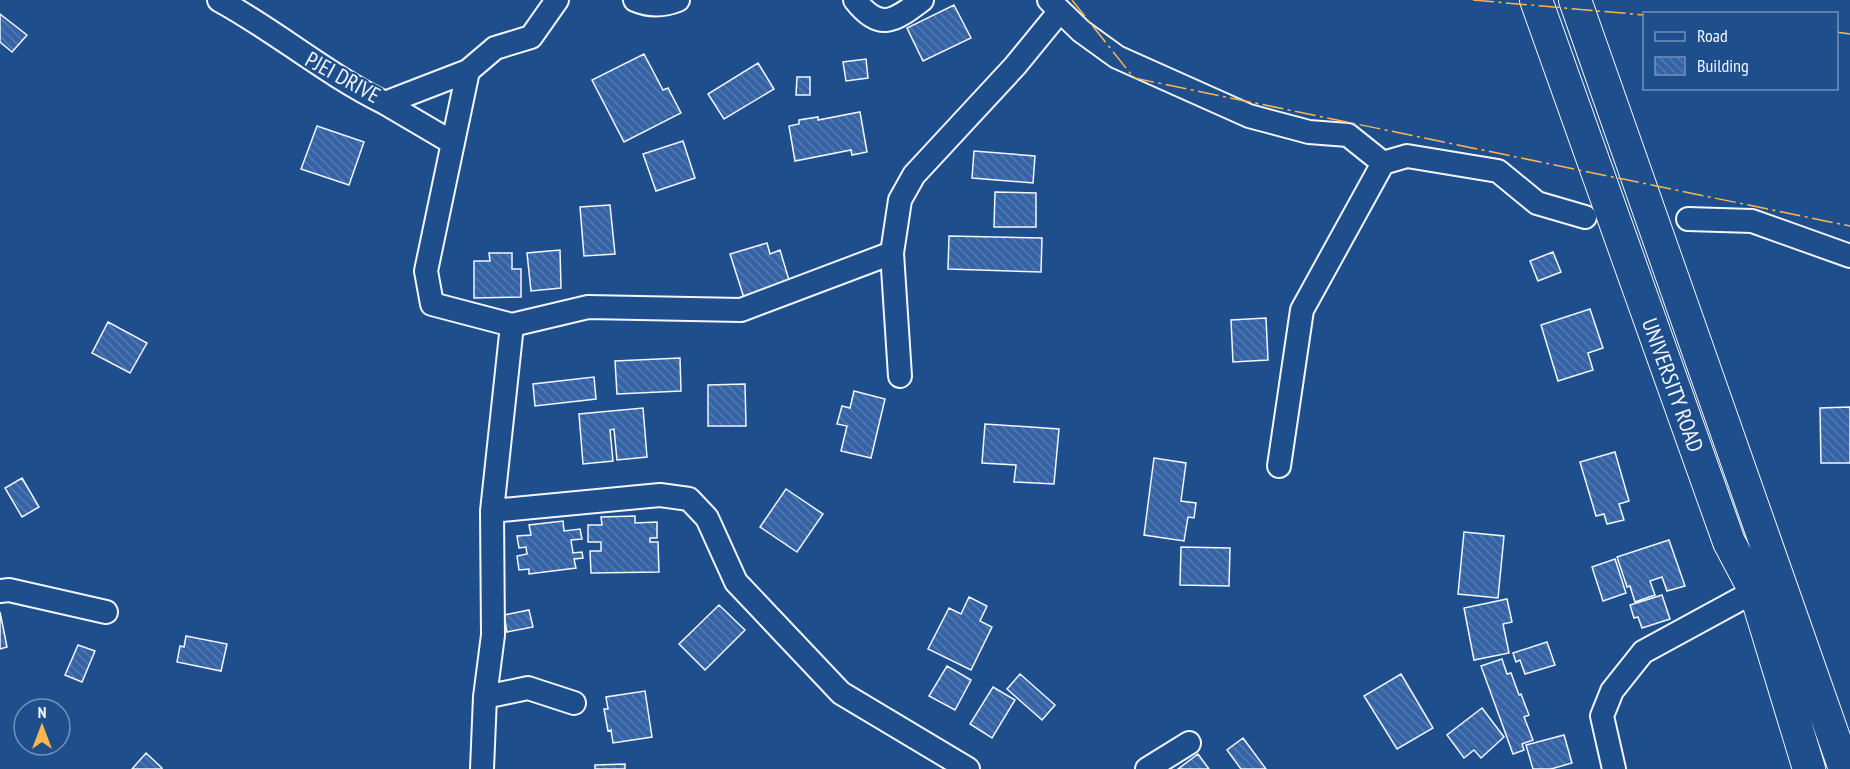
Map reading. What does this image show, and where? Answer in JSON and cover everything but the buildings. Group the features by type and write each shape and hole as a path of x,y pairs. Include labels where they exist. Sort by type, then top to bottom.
{"highway":[{"name":"UNIVERSITY ROAD","path":"1536,0 1729,542 1755,591 1809,769"},
{"name":"UNIVERSITY ROAD","path":"1575,0 1845,769"}],"street":[{"name":"PJEI DRIVE","path":"219,0 256,20 296,51 353,87 385,103 468,71 495,48 531,37 557,0"},
{"path":"634,0 645,4 667,5 678,0"},
{"path":"855,0 866,14 879,21 897,19 922,0"},
{"path":"900,376 892,253 900,200 914,175 1015,66 1055,5 1082,31 1117,57 1249,116 1309,132 1348,135 1383,163"},
{"path":"468,71 426,271 432,304 512,325 588,308 741,310 892,253"},
{"path":"385,103 453,143"},
{"path":"1279,466 1302,310 1383,163 1407,156 1498,171 1537,203 1585,217"},
{"path":"1688,219 1752,221 1850,256"},
{"path":"482,769 485,697 493,635 492,511 512,325"},
{"path":"492,511 660,495 689,499 707,518 736,582 841,693 968,769"},
{"path":"0,591 9,590 106,612"},
{"path":"1614,769 1602,716 1612,691 1643,652 1755,591"},
{"path":"485,697 528,688 574,703"},
{"path":"1148,769 1189,743"}],"power":[{"path":"1072,0 1134,78 1850,226"},
{"path":"1473,0 1643,15"},
{"path":"1838,32 1850,34"}]}
